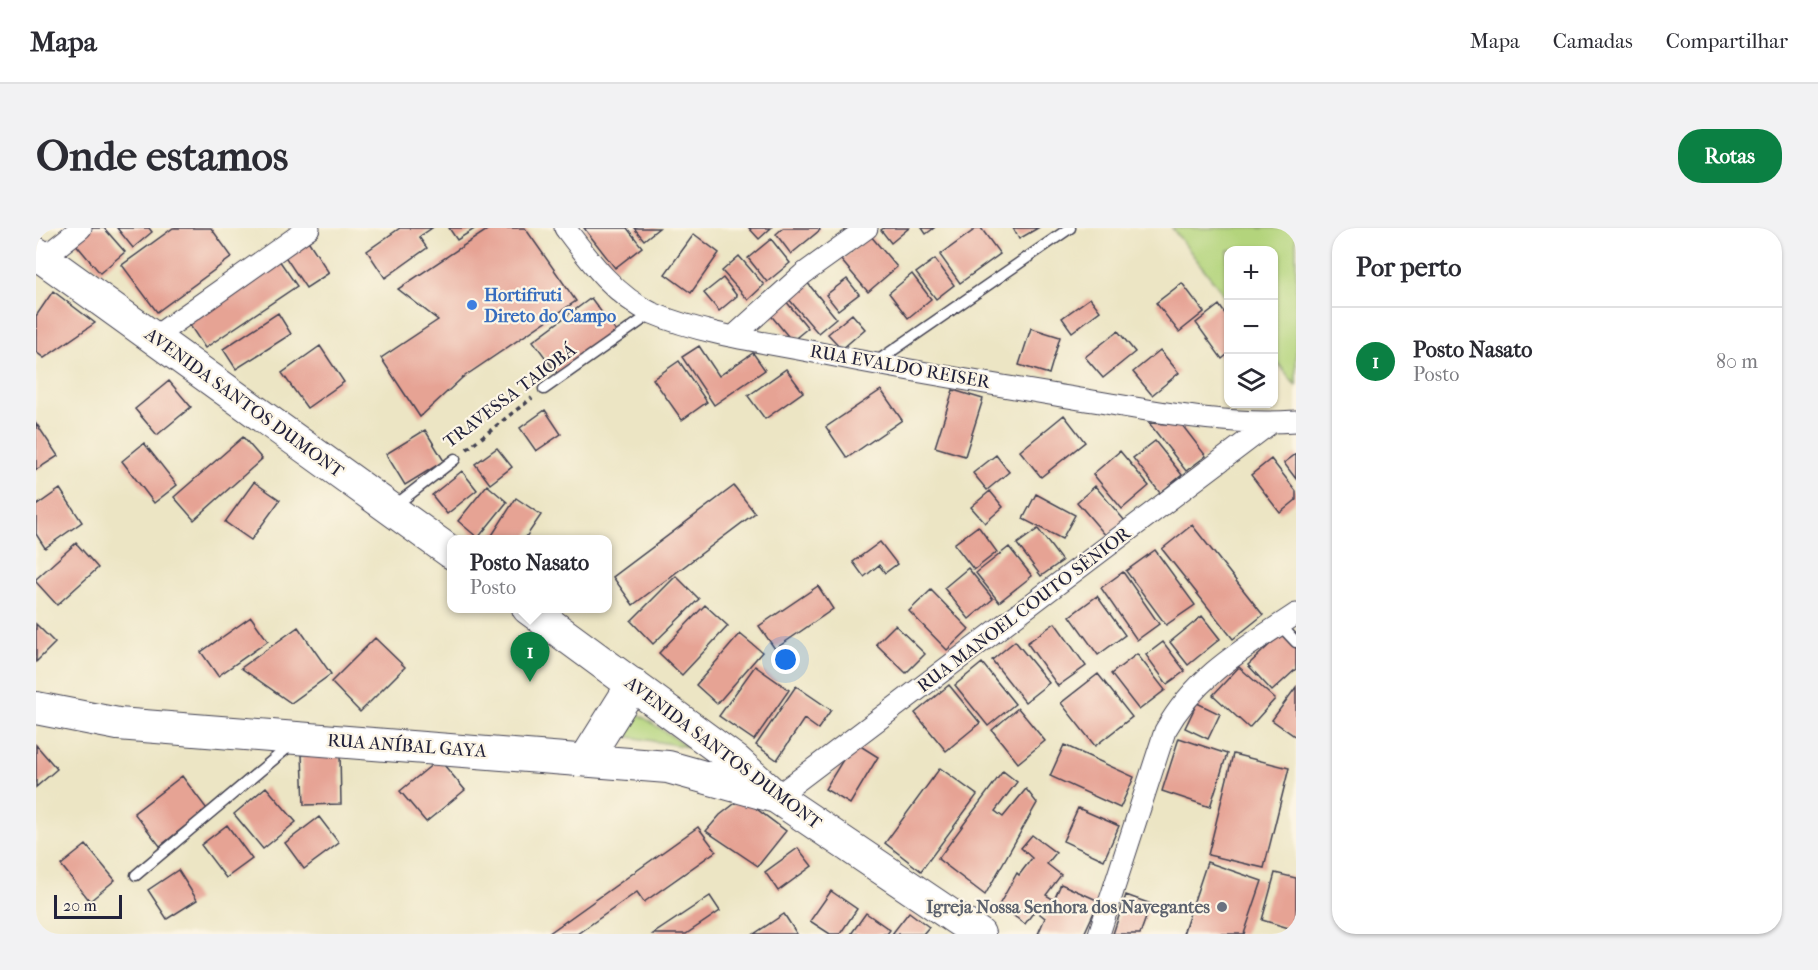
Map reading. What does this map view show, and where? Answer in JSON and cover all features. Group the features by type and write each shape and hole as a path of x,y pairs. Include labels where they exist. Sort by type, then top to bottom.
{"main road":[{"name":"AVENIDA SANTOS DUMONT","path":"39,255 447,549"},
{"name":"AVENIDA SANTOS DUMONT","path":"534,613 736,761 776,797 980,934"},
{"path":"586,759 633,684"},
{"name":"RUA ANÍBAL GAYA","path":"36,708 118,724 668,767 724,780 776,797"}],"street":[{"path":"39,255 81,228"},
{"path":"153,338 309,228"},
{"name":"RUA EVALDO REISER","path":"565,228 599,272 652,312 735,336 873,364 1193,417 1272,422 1296,421"},
{"path":"735,336 803,274 867,228"},
{"name":"RUA MANOEL COUTO SÊNIOR","path":"776,797 1272,422"},
{"path":"1099,934 1165,730 1176,711 1186,697 1217,669 1288,620"}],"lane":[{"path":"873,364 1070,228"},
{"name":"TRAVESSA TAIOBÁ","path":"544,389 652,312"},
{"name":"TRAVESSA TAIOBÁ","path":"390,509 454,459"},
{"path":"1288,620 1296,642"},
{"path":"136,875 298,739"}],"path":[{"name":"TRAVESSA TAIOBÁ","path":"454,459 544,389"}],"green space":[{"path":"1172,228 1296,228 1296,386 1278,363 1278,246 1224,246 1224,295"},
{"path":"634,711 688,747 618,735"}],"building":[{"path":"90,228 104,228 125,252 100,273 74,242"},
{"path":"117,228 149,228 152,232 133,248"},
{"path":"173,228 211,228 232,257 157,312 122,265"},
{"path":"400,228 432,228 419,237 427,248 385,278 367,251"},
{"path":"449,228 476,228 457,240"},
{"path":"490,228 525,228 576,301 462,378 420,417 381,358 438,320 398,289"},
{"path":"584,228 627,228 642,247 615,268"},
{"path":"634,228 659,228 644,240"},
{"path":"749,228 771,228 759,239"},
{"path":"783,228 819,228 820,230 791,254 776,234"},
{"path":"909,228 891,243 881,230"},
{"path":"922,228 934,228 926,234"},
{"path":"977,228 981,228 1000,254 960,283 940,255"},
{"path":"1013,228 1038,228 1019,239"},
{"path":"694,234 719,253 691,293 665,274"},
{"path":"870,235 897,267 868,292 841,260"},
{"path":"307,239 329,273 306,288 284,255"},
{"path":"771,239 790,263 767,282 748,258"},
{"path":"739,256 764,285 748,300 722,271"},
{"path":"935,259 954,285 936,299 916,273"},
{"path":"279,260 297,286 205,348 187,321"},
{"path":"912,274 931,299 908,318 889,293"},
{"path":"723,278 737,296 719,311 704,293"},
{"path":"847,279 859,294 838,310 826,295"},
{"path":"806,281 836,318 818,333 787,297"},
{"path":"1182,283 1204,312 1179,332 1156,303"},
{"path":"53,291 95,323 44,358 36,352 36,316"},
{"path":"591,298 617,333 559,376 533,341"},
{"path":"1090,298 1100,311 1072,332 1062,318"},
{"path":"785,300 808,328 792,341 769,313"},
{"path":"1219,305 1224,312 1224,357 1222,359 1196,323"},
{"path":"278,313 291,334 236,369 223,349"},
{"path":"852,314 865,329 842,349 828,334"},
{"path":"1031,328 1060,337 1049,374 1019,365"},
{"path":"1118,331 1135,352 1103,378 1085,357"},
{"path":"320,346 344,382 307,408 282,373"},
{"path":"699,346 719,376 753,353 765,370 714,405 682,357"},
{"path":"1160,350 1179,373 1152,395 1133,372"},
{"path":"679,361 707,402 682,420 653,379"},
{"path":"786,369 803,392 765,419 748,396"},
{"path":"169,381 191,407 157,435 135,409"},
{"path":"881,390 902,420 847,458 826,427"},
{"path":"953,390 983,399 965,456 935,447"},
{"path":"545,410 561,434 536,451 520,428"},
{"path":"1064,415 1085,442 1041,477 1020,451"},
{"path":"36,423 58,456 36,470"},
{"path":"1149,423 1182,425 1206,456 1186,471"},
{"path":"425,430 444,461 405,485 386,454"},
{"path":"243,437 262,459 194,520 174,497"},
{"path":"1155,441 1182,475 1160,493 1133,458"},
{"path":"144,443 177,485 154,503 122,461"},
{"path":"497,448 512,467 490,484 475,464"},
{"path":"1120,451 1149,486 1122,509 1093,474"},
{"path":"1296,454 1296,479 1284,463"},
{"path":"996,455 1009,472 987,490 973,473"},
{"path":"1271,459 1296,491 1296,500 1280,513 1251,475"},
{"path":"462,471 477,490 447,514 432,495"},
{"path":"254,482 280,500 251,540 225,522"},
{"path":"487,485 507,502 480,535 474,535 458,521"},
{"path":"734,486 755,513 633,605 613,577"},
{"path":"1095,486 1125,521 1107,537 1077,502"},
{"path":"60,489 82,522 45,548 36,534 36,506"},
{"path":"990,491 1003,507 985,523 971,507"},
{"path":"1036,494 1075,515 1062,539 1023,519"},
{"path":"516,498 541,515 527,535 492,535"},
{"path":"1192,525 1263,615 1233,639 1162,549"},
{"path":"978,526 997,552 974,570 954,544"},
{"path":"1038,529 1062,561 1041,576 1017,544"},
{"path":"880,542 897,564 885,573 879,565 864,577 853,562"},
{"path":"76,543 98,568 57,605 36,582 36,579"},
{"path":"1009,547 1032,576 999,602 976,573"},
{"path":"1155,550 1195,605 1166,625 1126,571"},
{"path":"968,568 993,599 969,619 944,588"},
{"path":"1123,572 1159,624 1137,640 1101,588"},
{"path":"676,576 699,599 653,644 631,621"},
{"path":"818,586 833,609 775,649 759,626"},
{"path":"931,590 969,629 947,650 909,611"},
{"path":"1097,596 1125,635 1098,655 1070,616"},
{"path":"705,605 728,626 682,675 659,653"},
{"path":"1202,616 1220,639 1188,665 1170,642"},
{"path":"251,617 268,641 218,676 201,652"},
{"path":"1055,623 1086,666 1058,686 1027,643"},
{"path":"36,624 55,643 36,662"},
{"path":"895,625 925,654 906,673 876,644"},
{"path":"298,627 331,674 291,703 241,668"},
{"path":"1282,633 1296,648 1296,669 1272,691 1248,665"},
{"path":"740,634 762,652 717,704 696,685"},
{"path":"375,638 405,667 360,712 331,682"},
{"path":"1015,641 1049,683 1025,702 992,660"},
{"path":"1163,642 1185,671 1167,684 1146,655"},
{"path":"1137,654 1165,690 1139,710 1111,674"},
{"path":"982,663 1015,704 988,726 955,685"},
{"path":"755,666 789,690 754,740 719,716"},
{"path":"1239,667 1275,699 1249,728 1213,695"},
{"path":"1098,674 1132,717 1095,746 1061,703"},
{"path":"949,685 980,723 946,751 915,713"},
{"path":"796,686 831,710 818,729 804,719 777,760 756,745"},
{"path":"1296,687 1296,737 1272,720"},
{"path":"1197,703 1220,714 1208,739 1185,728"},
{"path":"1018,708 1045,741 1018,763 992,730"},
{"path":"1179,738 1227,754 1210,807 1162,791"},
{"path":"854,742 878,757 850,804 825,789"},
{"path":"36,745 57,769 36,787"},
{"path":"1064,745 1134,777 1120,808 1050,776"},
{"path":"340,753 341,804 304,805 302,755"},
{"path":"1233,754 1289,768 1264,868 1208,855"},
{"path":"439,759 465,790 426,822 400,791"},
{"path":"940,768 977,795 921,871 885,843"},
{"path":"1003,771 1017,782 995,811 1003,817 1026,789 1037,803 985,895 938,859"},
{"path":"182,776 207,809 160,846 134,813"},
{"path":"266,787 296,822 263,849 234,814"},
{"path":"742,798 786,831 758,866 706,831 720,815"},
{"path":"1078,808 1119,826 1104,860 1063,841"},
{"path":"319,817 339,843 304,869 285,843"},
{"path":"227,825 252,859 226,878 201,845"},
{"path":"698,827 716,851 644,902 637,892 577,934 548,934"},
{"path":"1032,835 1056,853 1047,864 1061,875 1046,895 1054,900 1061,884 1099,901 1084,934 1038,934 1045,918 1035,910 1025,924 999,905 1017,873 1019,875 1032,858 1021,848"},
{"path":"86,845 115,880 90,901 61,865"},
{"path":"798,848 812,866 778,891 765,872"},
{"name":"Igreja Nossa Senhora dos Navegantes","path":"1207,862 1262,881 1244,934 1183,934"},
{"path":"178,870 197,900 167,919 148,890"},
{"path":"1275,873 1296,878 1296,915 1292,929 1262,920"},
{"path":"831,891 857,909 840,934 830,934 810,921"},
{"path":"1126,895 1151,904 1140,934 1113,934"},
{"path":"710,896 720,911 686,934 653,934"},
{"path":"909,912 929,927 923,934 892,934"},
{"path":"866,913 890,930 887,934 851,934"},
{"path":"784,914 797,934 754,934"}],"place":[{"name":"Hortifruti Direto do Campo","path":"472,305"},
{"name":"Posto Nasato","path":"530,682"},
{"name":"Igreja Nossa Senhora dos Navegantes","path":"1222,907"}]}
